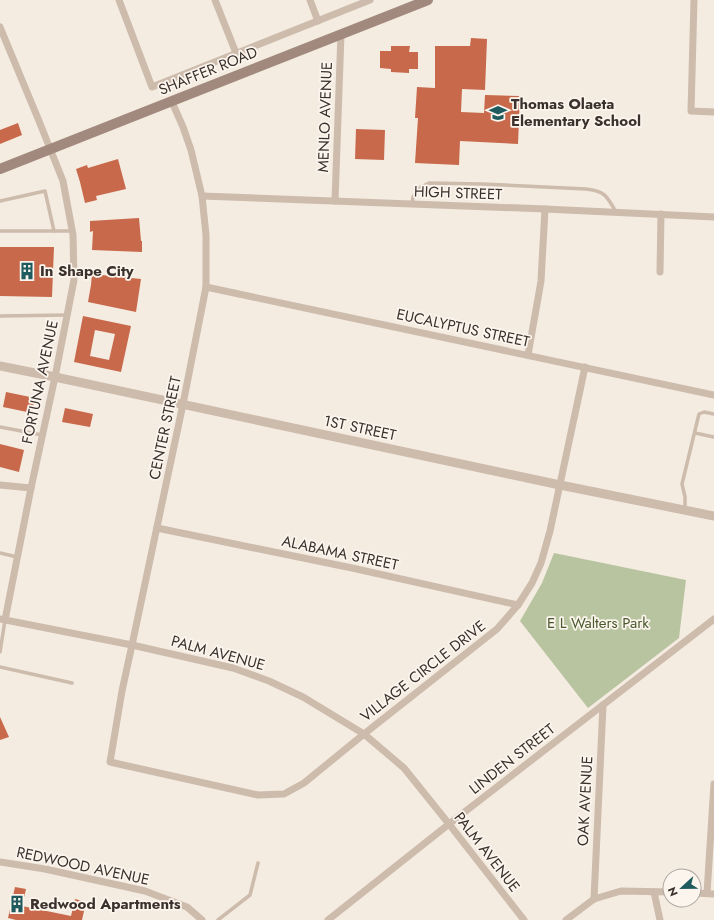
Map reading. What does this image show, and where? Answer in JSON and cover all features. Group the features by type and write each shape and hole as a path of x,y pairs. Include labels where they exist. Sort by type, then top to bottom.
{"main road":[{"name":"SHAFFER ROAD","path":"0,169 428,0"}],"street":[{"name":"SHAFFER ROAD","path":"119,0 152,87 370,0"},
{"path":"215,0 236,53"},
{"path":"310,0 318,21"},
{"path":"694,0 691,111 714,112"},
{"name":"FORTUNA AVENUE","path":"0,26 63,182 72,231 74,280 17,556 2,620"},
{"name":"MENLO AVENUE","path":"335,201 341,34"},
{"name":"CENTER STREET","path":"110,762 122,691 183,404 206,286 206,235 202,196 191,150 172,102"},
{"name":"HIGH STREET","path":"202,196 714,217"},
{"path":"528,355 541,281 545,209"},
{"path":"660,272 661,214"},
{"name":"EUCALYPTUS STREET","path":"206,286 714,395"},
{"name":"1ST STREET","path":"0,366 55,376 560,485 714,516"},
{"name":"VILLAGE CIRCLE DRIVE","path":"110,762 258,795 284,794 304,783 497,629 518,605 532,583 541,563 550,531 586,367"},
{"path":"0,485 31,488"},
{"name":"ALABAMA STREET","path":"157,528 352,568 518,605"},
{"name":"LINDEN STREET","path":"328,920 449,824 714,619"},
{"name":"PALM AVENUE","path":"2,620 233,668 269,680 303,697 364,734 404,768 524,920"},
{"name":"OAK AVENUE","path":"594,899 603,705"},
{"path":"710,893 714,784"},
{"name":"REDWOOD AVENUE","path":"0,862 45,869 145,891 187,907 202,920"},
{"path":"566,920 594,899 621,891 662,892"},
{"path":"654,892 660,920"}],"lane":[{"path":"412,204 419,188 430,182 586,188 603,193 608,198 616,212"},
{"path":"0,201 45,191 54,231"},
{"path":"0,231 72,231"},
{"path":"0,316 67,315"},
{"path":"685,510 685,497 682,484 699,414 704,412 714,414"},
{"path":"0,427 42,435"},
{"path":"695,433 714,437"},
{"path":"0,553 17,556"},
{"path":"0,652 2,620"},
{"path":"0,667 72,683"},
{"path":"218,920 250,895 258,864"}],"green space":[{"name":"E L Walters Park","path":"554,553 686,580 679,638 588,708 520,621 542,583"}],"building":[{"path":"471,38 487,39 485,90 462,89 461,112 484,113 485,95 520,96 518,144 460,141 459,165 415,163 418,118 415,118 417,87 435,88 435,46 470,46"},
{"path":"391,46 410,46 409,52 418,52 418,69 409,69 409,73 391,72 391,69 380,68 380,51 391,51"},
{"path":"18,123 22,135 0,144 0,130"},
{"path":"356,129 385,130 384,160 355,159"},
{"path":"118,159 126,189 96,196 97,200 85,203 76,169 87,165 88,168"},
{"path":"139,218 142,252 92,250 93,231 90,232 90,221"},
{"name":"In Shape City","path":"0,247 54,247 52,297 0,296"},
{"path":"92,274 141,279 136,312 88,302"},
{"path":"83,316 131,326 121,372 74,362","holes":["95,330 115,334 109,360 90,356"]},
{"path":"6,392 35,398 32,413 3,407"},
{"path":"65,408 93,414 90,427 62,422"},
{"path":"0,444 24,450 19,472 0,467"},
{"path":"0,717 9,737 0,740"},
{"name":"Redwood Apartments","path":"15,887 26,889 22,906 71,916 75,899 86,902 82,920 16,920 8,918"}],"place":[{"name":"Thomas Olaeta Elementary School","path":"498,113"},
{"name":"In Shape City","path":"27,271"},
{"name":"Redwood Apartments","path":"17,904"}]}
